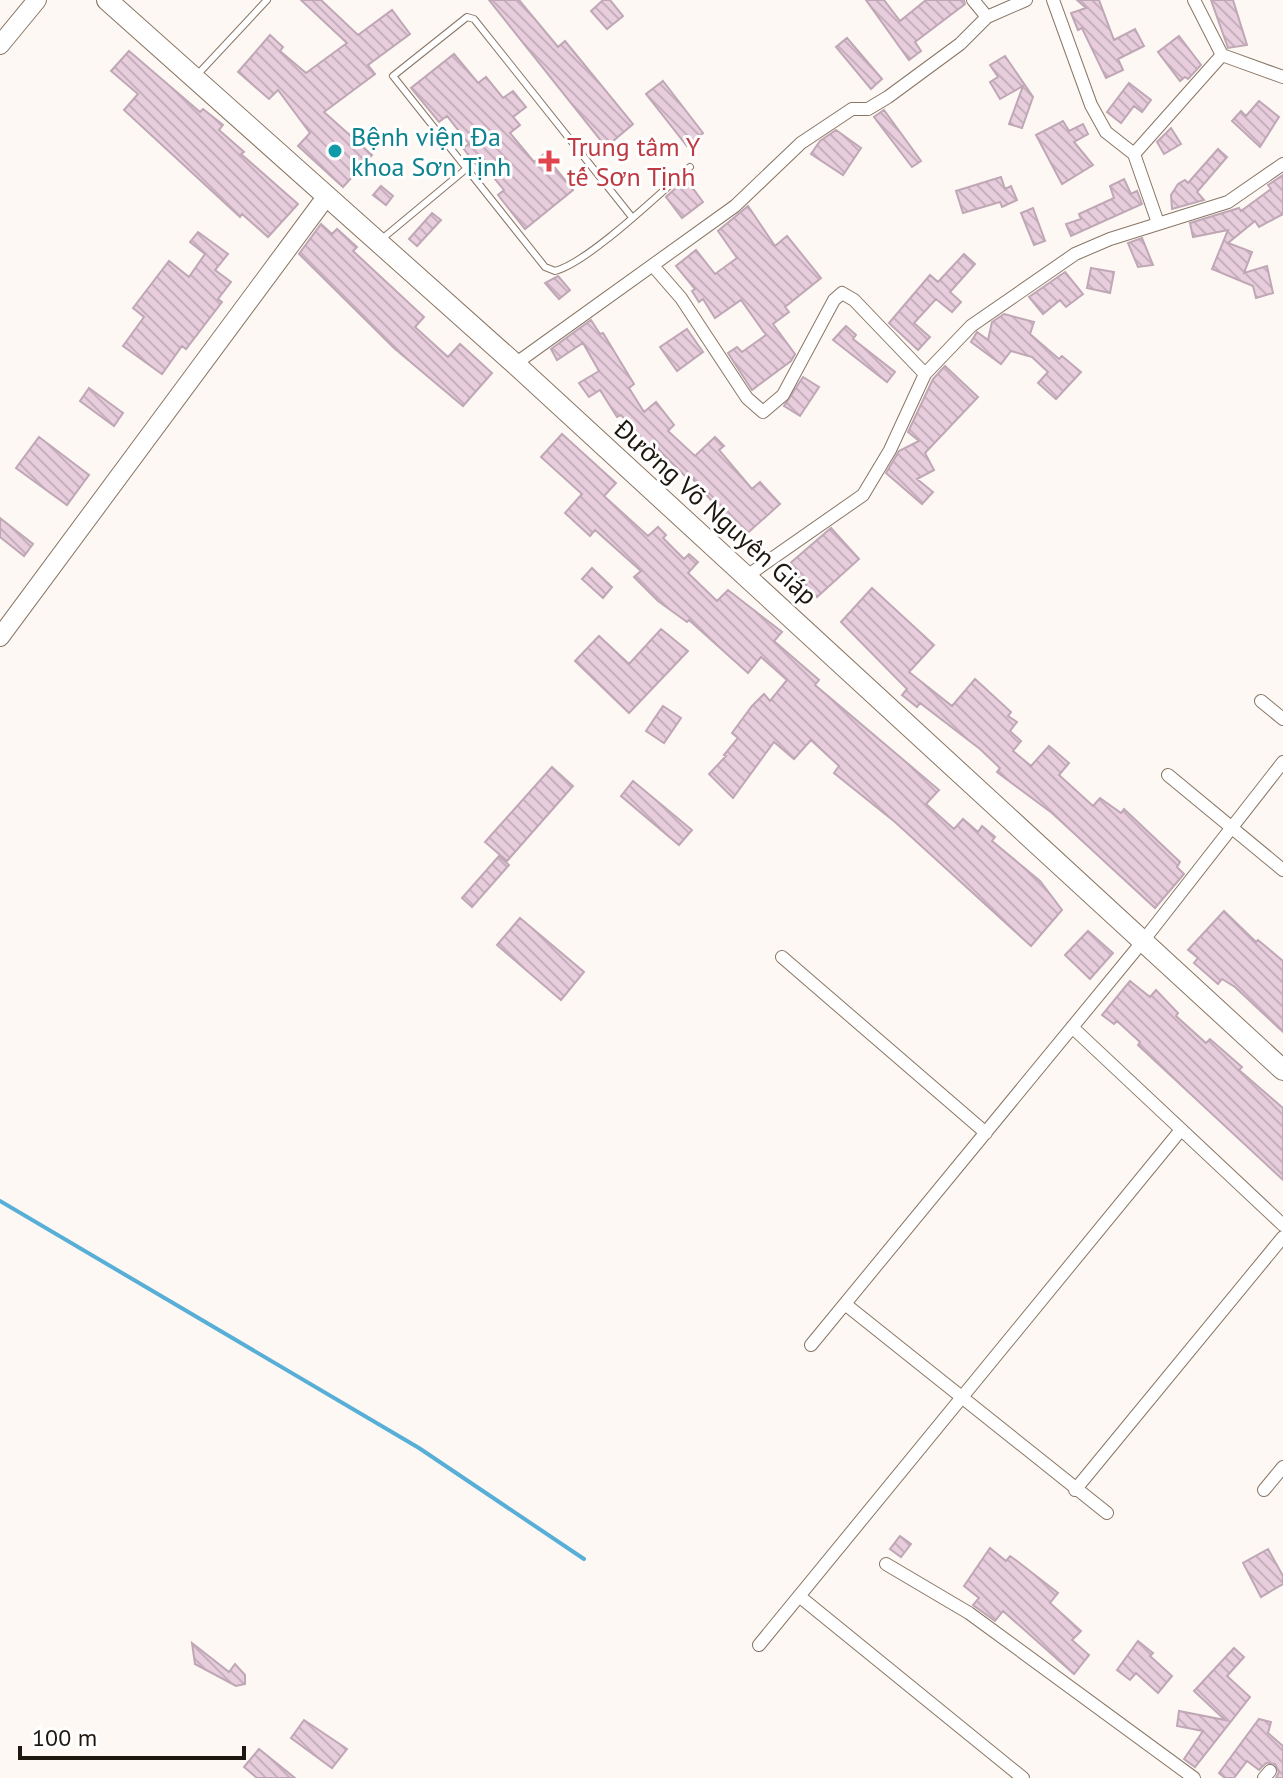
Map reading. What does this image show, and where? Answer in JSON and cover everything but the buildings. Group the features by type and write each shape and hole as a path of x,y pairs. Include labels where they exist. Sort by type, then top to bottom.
{"main road":[{"name":"Đường Võ Nguyên Giáp","path":"107,0 193,80 380,241 1283,1070"}],"street":[{"path":"0,45 37,0"},
{"path":"973,0 987,17"},
{"path":"515,364 735,206 801,143 852,109 868,109 888,97 960,44 987,17 1026,0"},
{"path":"1053,0 1098,120 1106,132 1134,154 1158,223"},
{"path":"1194,0 1222,55 1283,77"},
{"path":"1134,154 1222,55"},
{"path":"747,576 868,489 925,374 971,326 1036,278 1087,249 1228,202 1283,164"},
{"path":"0,637 326,197"},
{"path":"654,267 681,298 747,398 763,412 783,395 834,300 842,293 854,300 925,374"},
{"path":"1261,701 1283,719"},
{"path":"811,1345 1143,941 1283,762"},
{"path":"1168,775 1283,870"},
{"path":"782,957 986,1133"},
{"path":"1072,1027 1283,1225"},
{"path":"759,1645 1180,1131"},
{"path":"1075,1490 1283,1237"},
{"path":"845,1304 1107,1513"},
{"path":"1264,1490 1283,1467"},
{"path":"886,1564 969,1613 1194,1778"},
{"path":"799,1596 1023,1778"}],"lane":[{"path":"193,80 267,0"},
{"path":"631,216 474,19 467,17 393,76 545,267 555,271 575,262 631,216 690,167"},
{"path":"380,241 466,169"}],"waterway":[{"path":"0,1201 419,1448 584,1559"}],"place":[{"name":"Bệnh viện Đa khoa Sơn Tịnh","path":"335,151"},
{"name":"Trung tâm Y tế Sơn Tịnh","path":"549,161"}]}
